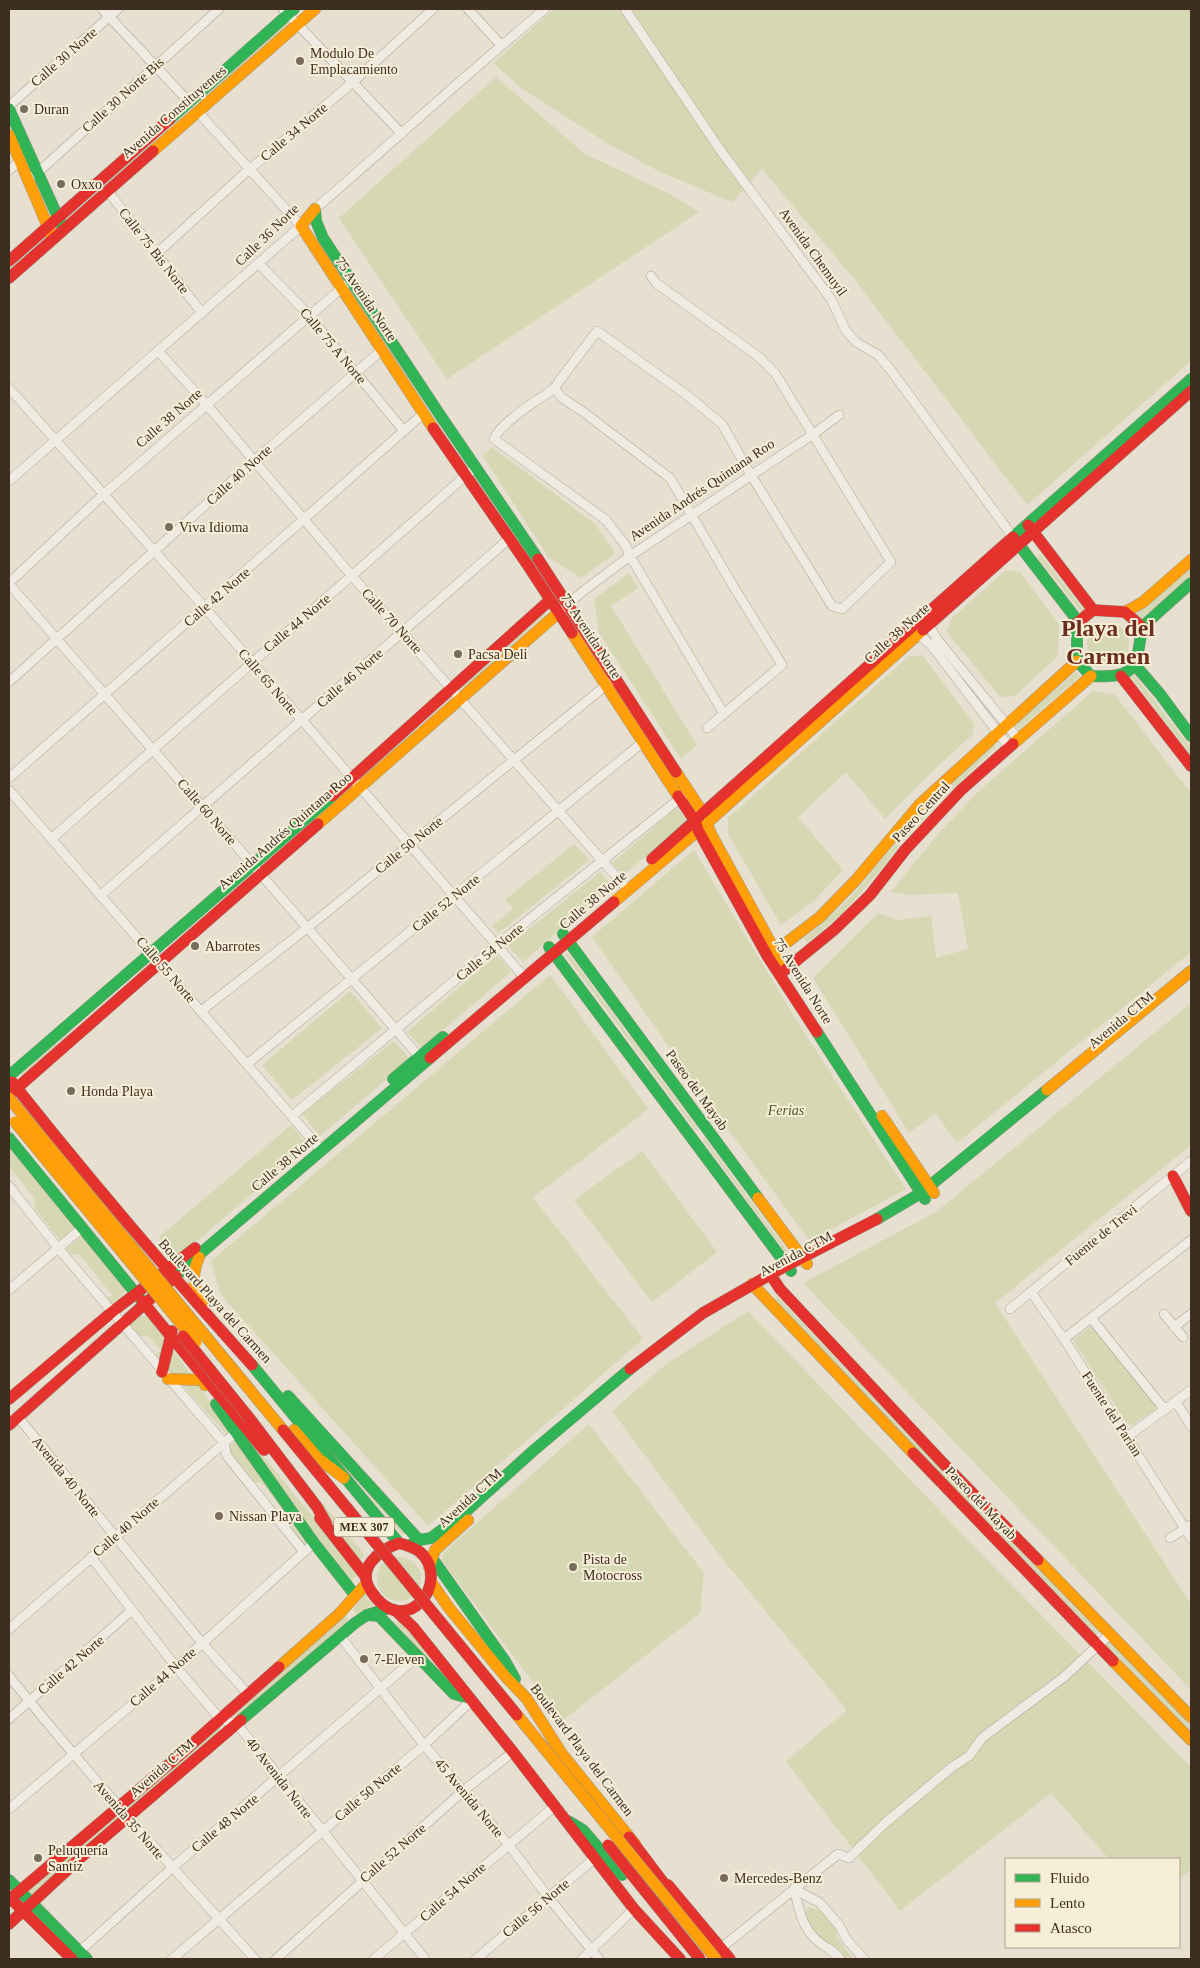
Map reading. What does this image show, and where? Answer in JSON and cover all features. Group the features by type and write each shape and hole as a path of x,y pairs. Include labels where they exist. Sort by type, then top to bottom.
{"main road":[{"name":"Avenida Constituyentes","path":"9,278 315,9"},
{"name":"Avenida Constituyentes","path":"9,260 189,102 288,11"},
{"path":"9,107 63,229"},
{"path":"9,135 27,182 53,238"},
{"name":"Calle 36 Norte","path":"301,226 315,210"},
{"name":"75 Avenida Norte","path":"315,210 316,221 323,238 476,467 563,605 616,678 701,822 772,954 927,1193"},
{"name":"75 Avenida Norte","path":"301,226 340,289 423,414 550,600 563,605 605,686 644,742 685,795"},
{"name":"Calle 38 Norte","path":"13,1421 146,1305 170,1275 701,822 1016,541 1191,379"},
{"name":"Calle 38 Norte","path":"1030,528 1191,391"},
{"path":"1030,528 1093,610"},
{"name":"Avenida Chemuyil","path":"1016,541 1074,616 1077,623"},
{"path":"1191,560 1143,602 1125,612 1093,610 1077,623 1077,661 1091,676 1122,676 1135,665 1142,627 1191,582"},
{"name":"Avenida Andrés Quintana Roo","path":"256,869 351,777 550,600"},
{"name":"Avenida Andrés Quintana Roo","path":"9,1077 155,957 256,869 360,786 563,605"},
{"path":"1125,612 1142,627"},
{"name":"Paseo Central","path":"772,954 820,917 856,880 919,805 1077,661"},
{"path":"1135,665 1160,694 1191,736"},
{"name":"Paseo Central","path":"783,972 835,929 870,895 905,850 960,790 1091,676"},
{"path":"1122,676 1191,766"},
{"name":"Paseo del Mayab","path":"566,937 804,1261"},
{"path":"552,950 789,1269"},
{"name":"Avenida Andrés Quintana Roo","path":"11,1091 155,957"},
{"name":"Avenida CTM","path":"927,1193 947,1172 1191,971"},
{"name":"75 Avenida Norte","path":"783,972 917,1168 927,1193"},
{"name":"Avenida CTM","path":"404,1545 431,1538 463,1514 532,1451 674,1334 702,1314 755,1288 927,1193 1191,981"},
{"name":"Boulevard Playa del Carmen","path":"9,1077 11,1091 125,1220 170,1275 266,1381 344,1478 404,1545"},
{"name":"MEX 307","path":"11,1091 36,1121 49,1145 170,1293 720,1956"},
{"name":"MEX 307","path":"9,1114 162,1302 512,1723 700,1959"},
{"path":"9,1124 18,1136 36,1148"},
{"path":"9,1138 243,1426 306,1490 326,1524 381,1604 392,1609 414,1628 470,1700 514,1752 634,1909 680,1959"},
{"name":"Calle 38 Norte","path":"9,1399 136,1293 170,1275 201,1254 320,1148"},
{"path":"917,1168 927,1174 936,1175 947,1172"},
{"path":"1173,1176 1191,1211"},
{"path":"96,1245 114,1248 122,1244 128,1233 125,1220"},
{"path":"201,1254 193,1272 193,1285 207,1315"},
{"name":"Paseo del Mayab","path":"773,1278 812,1324 941,1461 1191,1717"},
{"name":"Paseo del Mayab","path":"755,1288 956,1499 1191,1740"},
{"name":"Avenida CTM","path":"430,1562 435,1550 554,1443 658,1356 755,1288"},
{"path":"170,1293 197,1315 319,1459 344,1478"},
{"path":"162,1302 177,1329 243,1426 314,1542 354,1595"},
{"path":"206,1380 165,1376 170,1335 183,1312 194,1308 207,1315"},
{"path":"266,1381 277,1385 307,1416 419,1540"},
{"path":"366,1581 374,1558 383,1549 404,1545 418,1550 430,1562 505,1661 527,1699"},
{"path":"392,1609 408,1611 420,1606 429,1594 431,1582 430,1562"},
{"name":"Avenida CTM","path":"11,1897 220,1719 339,1614 366,1581"},
{"name":"Boulevard Playa del Carmen","path":"431,1582 449,1608 504,1676 527,1699 562,1754 630,1837 720,1956 730,1959"},
{"name":"Avenida CTM","path":"9,1924 128,1817 340,1636 367,1614 392,1609"},
{"path":"367,1614 379,1616 454,1694 470,1700"},
{"path":"568,1821 583,1830 692,1959"},
{"path":"630,1837 720,1956"},
{"path":"9,1880 11,1897 27,1908 80,1957"}],"street":[{"path":"102,9 189,102"},
{"name":"Calle 30 Norte","path":"9,107 118,9"},
{"name":"Calle 30 Norte Bis","path":"27,182 219,9"},
{"name":"Calle 34 Norte","path":"156,254 250,169 352,83 433,9"},
{"path":"468,9 501,45"},
{"name":"Calle 36 Norte","path":"315,210 544,9"},
{"name":"Avenida Chemuyil","path":"625,9 720,151 831,299 846,331 856,342 878,355 890,369 1016,541"},
{"path":"288,11 297,24 402,134"},
{"name":"75 Avenida Norte","path":"198,112 301,226"},
{"path":"9,170 20,162"},
{"name":"Calle 75 Bis Norte","path":"107,190 202,313"},
{"name":"Calle 36 Norte","path":"9,481 301,226"},
{"name":"Calle 75 A Norte","path":"259,264 309,316 404,431"},
{"path":"651,276 656,283 759,357 775,373 891,562 842,609 832,606 751,475 722,424 688,396 597,331 555,389 535,401 497,431 494,439 606,520 626,546 630,556 724,714"},
{"name":"Calle 38 Norte","path":"9,584 104,494 352,279"},
{"name":"Calle 40 Norte","path":"9,682 382,350"},
{"name":"Calle 70 Norte","path":"158,352 207,405 352,576 625,887"},
{"name":"Calle 65 Norte","path":"9,388 205,608 523,975"},
{"path":"555,389 562,398 670,478 782,664 707,728"},
{"name":"Calle 42 Norte","path":"9,778 205,608 423,414"},
{"name":"Avenida Andrés Quintana Roo","path":"563,605 630,556 692,516 840,414"},
{"name":"Calle 44 Norte","path":"51,839 476,467"},
{"name":"Calle 46 Norte","path":"100,895 509,539"},
{"name":"Calle 60 Norte","path":"9,584 422,1060"},
{"path":"926,620 937,639 1002,728 1008,747"},
{"path":"915,631 931,645 1002,728 1018,738"},
{"name":"Calle 50 Norte","path":"202,1011 616,678"},
{"name":"Calle 52 Norte","path":"247,1064 644,742"},
{"name":"Calle 55 Norte","path":"9,790 320,1148"},
{"name":"Calle 54 Norte","path":"292,1116 497,945 685,795"},
{"name":"Fuente de Trevi","path":"1010,1309 1191,1161"},
{"path":"9,1186 122,1325 224,1443 227,1456 304,1552"},
{"path":"9,1290 83,1227"},
{"path":"1064,1339 1191,1240"},
{"name":"Fuente del Parian","path":"1030,1292 1064,1339 1188,1527 1191,1538"},
{"path":"1164,1314 1183,1337"},
{"path":"1174,1327 1191,1314"},
{"path":"1092,1318 1165,1410"},
{"path":"1127,1437 1191,1390"},
{"path":"1176,1402 1191,1426"},
{"name":"Avenida 40 Norte","path":"13,1421 115,1537"},
{"name":"Calle 40 Norte","path":"9,1629 243,1426"},
{"path":"1170,1538 1188,1527"},
{"path":"115,1537 202,1643 248,1694"},
{"name":"Calle 44 Norte","path":"9,1809 176,1667 314,1542"},
{"path":"91,1558 176,1667 220,1719"},
{"name":"Calle 42 Norte","path":"9,1719 132,1610"},
{"path":"720,1956 794,1889 838,1854 849,1858 884,1824 952,1767 969,1756 982,1738 1064,1677 1110,1634"},
{"name":"45 Avenida Norte","path":"340,1636 382,1688 424,1745 508,1844 548,1897 599,1959"},
{"name":"Calle 48 Norte","path":"80,1957 172,1868 418,1656"},
{"name":"Avenida 35 Norte","path":"9,1676 72,1755 255,1959"},
{"name":"Calle 50 Norte","path":"172,1959 424,1745 470,1700"},
{"name":"40 Avenida Norte","path":"220,1719 237,1724 425,1959"},
{"name":"Calle 52 Norte","path":"276,1959 463,1791 514,1752"},
{"name":"Calle 54 Norte","path":"374,1959 555,1806"},
{"name":"Calle 56 Norte","path":"476,1959 595,1858"},
{"path":"794,1889 801,1919 818,1942 834,1950 840,1959"},
{"path":"794,1889 820,1903 838,1925 847,1940 864,1959"},
{"path":"582,1959 634,1909"}],"green space":[{"path":"554,9 1191,9 1191,361 1027,505 855,280 762,169 732,202 660,172 607,143 524,90 493,63"},
{"path":"287,22 289,25 199,104 199,99"},
{"path":"496,77 585,154 670,194 699,212 447,379 339,218"},
{"path":"492,447 595,524 615,553 581,578 549,558 483,456"},
{"path":"1038,555 1041,555 1085,611 1082,613 1038,558"},
{"path":"1191,568 1191,575 1141,619 1136,614"},
{"path":"1006,570 1020,572 1059,624 1058,656 1015,696 1000,697 947,632 951,619"},
{"path":"629,573 638,588 611,606 697,745 681,759 599,633 594,599"},
{"path":"544,613 545,615 464,689 462,687"},
{"path":"1108,623 1123,629 1129,644 1123,659 1108,665 1093,659 1087,644 1093,629"},
{"path":"909,656 923,656 974,724 972,735 885,819 846,772 798,817 843,870 814,901 781,925 728,834 728,818"},
{"path":"1076,672 1080,676 1019,729 1016,728 1017,723"},
{"path":"1134,674 1191,748 1191,755 1130,676"},
{"path":"1093,691 1115,695 1191,793 1191,952 957,1143 935,1113 909,1133 813,978 878,913 897,920 931,916 936,958 968,949 958,893 909,895 891,892 938,834 980,790"},
{"path":"992,745 997,746 950,791 901,843 845,911 807,943 804,939 857,890 909,826"},
{"path":"676,808 686,819 685,822 624,875 612,863"},
{"path":"574,844 589,860 499,933 492,926 513,909 505,900"},
{"name":"Ferias","path":"694,850 795,1018 906,1189 810,1241 704,1097 592,937"},
{"path":"600,872 611,885 523,962 508,946"},
{"path":"566,953 569,954 698,1131 696,1131 566,956"},
{"path":"497,955 511,972 422,1048 407,1032"},
{"path":"550,975 648,1108 533,1197 643,1339 428,1526 221,1295 211,1261"},
{"path":"350,991 382,1028 292,1100 262,1065"},
{"path":"1191,1003 1191,1145 995,1303 1191,1604 1191,1690 803,1283 936,1212"},
{"path":"68,1031 70,1033 23,1075 21,1074"},
{"path":"394,1041 410,1059 320,1136 302,1114"},
{"path":"291,1125 308,1146 192,1245 176,1256 159,1237"},
{"path":"704,1138 789,1253 785,1252 703,1141"},
{"path":"9,1147 77,1228 63,1241 60,1240 34,1207 35,1199 9,1166"},
{"path":"642,1151 717,1252 652,1302 574,1200"},
{"path":"82,1235 127,1291 112,1304 107,1297 113,1296 79,1254 72,1255 66,1249"},
{"path":"776,1295 910,1437 1098,1631 1098,1634 907,1439 775,1299"},
{"path":"748,1311 992,1565 1191,1767 1191,1869 1180,1879 1180,1858 1108,1858 1051,1793 900,1911 786,1761 847,1710 725,1562 612,1411 665,1365"},
{"path":"140,1316 148,1316 165,1339 162,1362 155,1354 161,1351 148,1336 138,1336 129,1325"},
{"path":"1090,1327 1094,1328 1156,1405 1154,1410 1132,1425 1127,1424 1074,1342 1076,1337"},
{"path":"170,1347 193,1377 174,1376 167,1368"},
{"path":"180,1382 197,1383 231,1432 227,1435"},
{"path":"306,1422 409,1534 402,1534"},
{"name":"Pista de Motocross","path":"589,1424 704,1573 700,1613 562,1721 442,1561 444,1552"},
{"path":"261,1428 364,1554 360,1561"},
{"path":"235,1441 309,1542 303,1544 285,1520 288,1517 261,1482 254,1483 228,1449"},
{"path":"251,1446 255,1446 332,1540 356,1573 356,1577 351,1580 345,1578"},
{"path":"399,1557 411,1561 417,1567 421,1579 417,1591 411,1597 399,1601 387,1597 381,1591 377,1579 381,1567 387,1561"},
{"path":"365,1593 367,1599 373,1604 357,1614 353,1610"},
{"path":"345,1617 348,1618 348,1621 237,1718 234,1715"},
{"path":"394,1621 399,1621 418,1642 429,1658 427,1658"},
{"path":"1108,1641 1191,1725 1191,1731 1106,1644"},
{"path":"219,1727 220,1732 129,1809 127,1807"},
{"path":"119,1815 121,1817 32,1895 28,1891"},
{"path":"809,1907 821,1911 835,1928 837,1937 853,1959 846,1959 815,1933 807,1920 805,1911"}],"traffic: fast":[{"path":"170,119 294,9"},
{"path":"9,109 61,224"},
{"path":"315,209 316,221 323,238 538,559"},
{"path":"1142,627 1138,653 1132,668 1118,675 1091,676 1077,661 1077,623 1074,616 1013,537 1191,379"},
{"path":"1142,627 1191,583"},
{"path":"1135,665 1160,694 1191,736"},
{"path":"9,1076 332,796"},
{"path":"563,934 758,1198"},
{"path":"549,947 791,1271"},
{"path":"817,1032 925,1199"},
{"path":"393,1079 443,1037"},
{"path":"176,1276 430,1058"},
{"path":"877,1219 921,1193 1047,1090"},
{"path":"9,1138 142,1301"},
{"path":"252,1365 399,1543"},
{"path":"409,1546 419,1540 431,1538 463,1514 533,1451 630,1369"},
{"path":"288,1396 419,1540"},
{"path":"216,1404 314,1543 355,1595"},
{"path":"432,1558 505,1661 515,1679"},
{"path":"241,1720 355,1623 367,1615 389,1608"},
{"path":"367,1615 379,1616 454,1694 469,1698"},
{"path":"568,1821 583,1830 622,1875"},
{"path":"9,1880 87,1959"}],"traffic: slow":[{"path":"153,151 315,9"},
{"path":"9,135 51,234"},
{"path":"315,209 301,226 433,428"},
{"path":"1125,612 1143,602 1191,560"},
{"path":"318,824 558,613"},
{"path":"614,902 707,823 923,630"},
{"path":"572,633 678,796"},
{"path":"769,956 820,917 856,880 919,805 1077,661"},
{"path":"1013,744 1091,676"},
{"path":"676,772 699,807 712,836 781,962"},
{"path":"1047,1090 1191,971"},
{"path":"9,1098 283,1430"},
{"path":"882,1116 934,1193"},
{"path":"15,1122 196,1342"},
{"path":"758,1198 807,1264"},
{"path":"199,1257 194,1281 202,1304"},
{"path":"752,1284 913,1453"},
{"path":"168,1379 205,1380 205,1385"},
{"path":"294,1430 319,1459 344,1478"},
{"path":"429,1567 435,1550 468,1520"},
{"path":"1038,1560 1191,1717"},
{"path":"431,1582 449,1608 505,1676 527,1699 562,1754 635,1844"},
{"path":"279,1667 339,1614 366,1584"},
{"path":"1113,1661 1191,1740"},
{"path":"517,1715 716,1959"}],"traffic: jam":[{"path":"9,261 170,119"},
{"path":"9,278 153,151"},
{"path":"923,630 1191,391"},
{"path":"433,428 572,633"},
{"path":"1028,525 1093,610"},
{"path":"703,813 1013,537"},
{"path":"538,559 676,772"},
{"path":"332,796 550,600"},
{"path":"1077,623 1093,610 1125,612 1142,627"},
{"path":"1121,676 1191,766"},
{"path":"780,974 835,929 870,895 905,850 961,790 1013,744"},
{"path":"678,796 695,821 698,830 768,957 817,1032"},
{"path":"652,859 700,816"},
{"path":"9,1095 318,824"},
{"path":"430,1058 614,902"},
{"path":"12,1082 190,1296 252,1365"},
{"path":"1173,1176 1191,1211"},
{"path":"630,1369 703,1313 780,1269 877,1219"},
{"path":"9,1399 112,1312 195,1248"},
{"path":"770,1274 780,1289 941,1461 1038,1560"},
{"path":"9,1425 176,1276"},
{"path":"142,1301 264,1450"},
{"path":"162,1372 172,1331"},
{"path":"183,1336 250,1419"},
{"path":"250,1419 317,1507 326,1523"},
{"path":"283,1430 517,1715"},
{"path":"913,1453 1113,1661"},
{"path":"320,1518 366,1577"},
{"path":"399,1543 413,1547 420,1552 429,1564 431,1578 428,1591 421,1602 410,1609 398,1611 384,1605 371,1591 366,1575 372,1561 378,1555 399,1543"},
{"path":"395,1610 413,1627 513,1752 634,1909 680,1959"},
{"path":"9,1900 174,1760 279,1667"},
{"path":"9,1924 80,1858 241,1720"},
{"path":"629,1837 672,1894"},
{"path":"608,1845 700,1959"},
{"path":"668,1885 730,1959"},
{"path":"9,1897 72,1959"}],"place":[{"name":"Modulo De Emplacamiento","path":"300,61"},
{"name":"Duran","path":"24,109"},
{"name":"Oxxo","path":"61,184"},
{"name":"Viva Idioma","path":"169,527"},
{"name":"Pacsa Deli","path":"458,654"},
{"name":"Abarrotes","path":"195,946"},
{"name":"Honda Playa","path":"71,1091"},
{"name":"Nissan Playa","path":"219,1516"},
{"name":"Pista de Motocross","path":"573,1567"},
{"name":"7-Eleven","path":"364,1659"},
{"name":"Peluquería Santíz","path":"38,1858"},
{"name":"Mercedes-Benz","path":"724,1878"}],"district":[{"name":"Playa del Carmen","path":"1108,642"}]}
